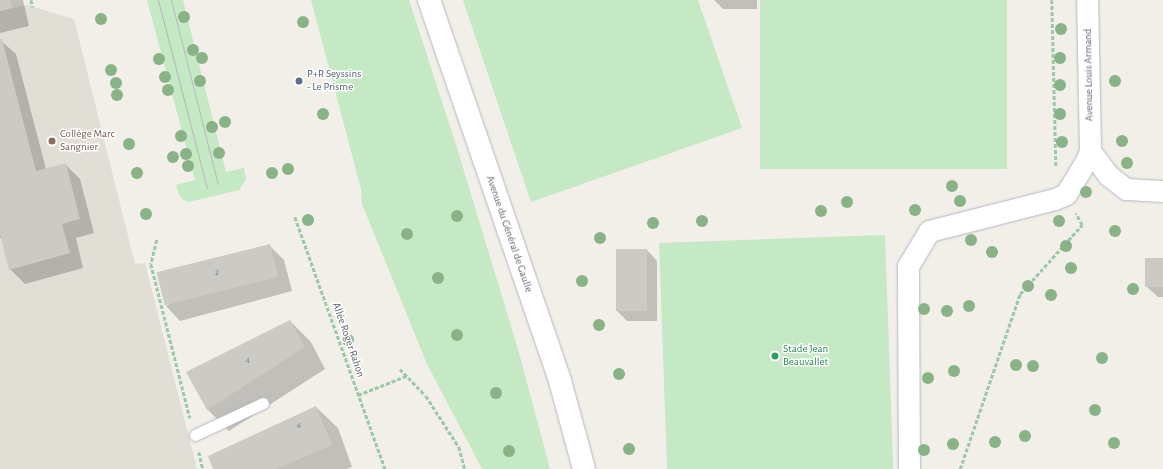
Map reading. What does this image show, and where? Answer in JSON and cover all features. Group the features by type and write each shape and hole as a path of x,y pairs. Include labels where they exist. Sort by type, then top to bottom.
{"main road":[{"name":"Avenue du Général de Gaulle","path":"429,0 560,381 584,469"}],"street":[{"name":"Avenue Louis Armand","path":"1087,0 1090,150"},
{"path":"909,469 908,266 929,231 1055,199 1066,194 1086,161 1090,150"},
{"path":"1090,150 1108,175 1126,189 1163,191"}],"lane":[{"path":"195,435 263,403"}],"path":[{"path":"31,0 33,7"},
{"path":"960,469 1020,294 1082,225 1066,194 1054,165 1052,0"},
{"name":"Allée Roger Rahon","path":"295,217 385,469"},
{"path":"157,240 150,264 204,469"},
{"path":"400,370 426,396 459,447 465,469"},
{"path":"358,395 406,376"}],"shaded area":[{"name":"Collège Marc Sangnier","path":"27,5 74,19 135,264 145,263 197,469 0,469 0,11"}],"green space":[{"path":"147,0 183,0 226,172 244,168 246,179 239,190 189,202 182,199 179,194 176,185 195,180"},
{"path":"311,0 409,0 457,148 518,349 550,469 482,469 427,364 362,204 361,189"},
{"path":"463,0 698,0 742,128 531,202"},
{"path":"760,0 1007,0 1007,169 760,169"},
{"name":"Stade Jean Beauvallet","path":"885,235 893,469 667,469 659,243"}],"building":[{"path":"0,0 10,0 12,8 0,11"},
{"path":"0,39 2,39 36,171 66,163 80,219 62,224 70,253 9,270 0,234"},
{"path":"270,244 278,277 165,305 156,272"},
{"path":"616,249 647,249 647,311 616,311"},
{"path":"1145,258 1163,258 1163,287 1145,287"},
{"path":"290,320 305,347 207,410 186,372"},
{"path":"316,406 332,445 276,469 213,469 208,456"}],"tram line":[{"path":"158,0 207,188"},
{"path":"171,0 218,184"}],"place":[{"name":"P+R Seyssins - Le Prisme","path":"299,81"},
{"name":"Collège Marc Sangnier","path":"52,141"},
{"name":"Stade Jean Beauvallet","path":"775,356"}]}
